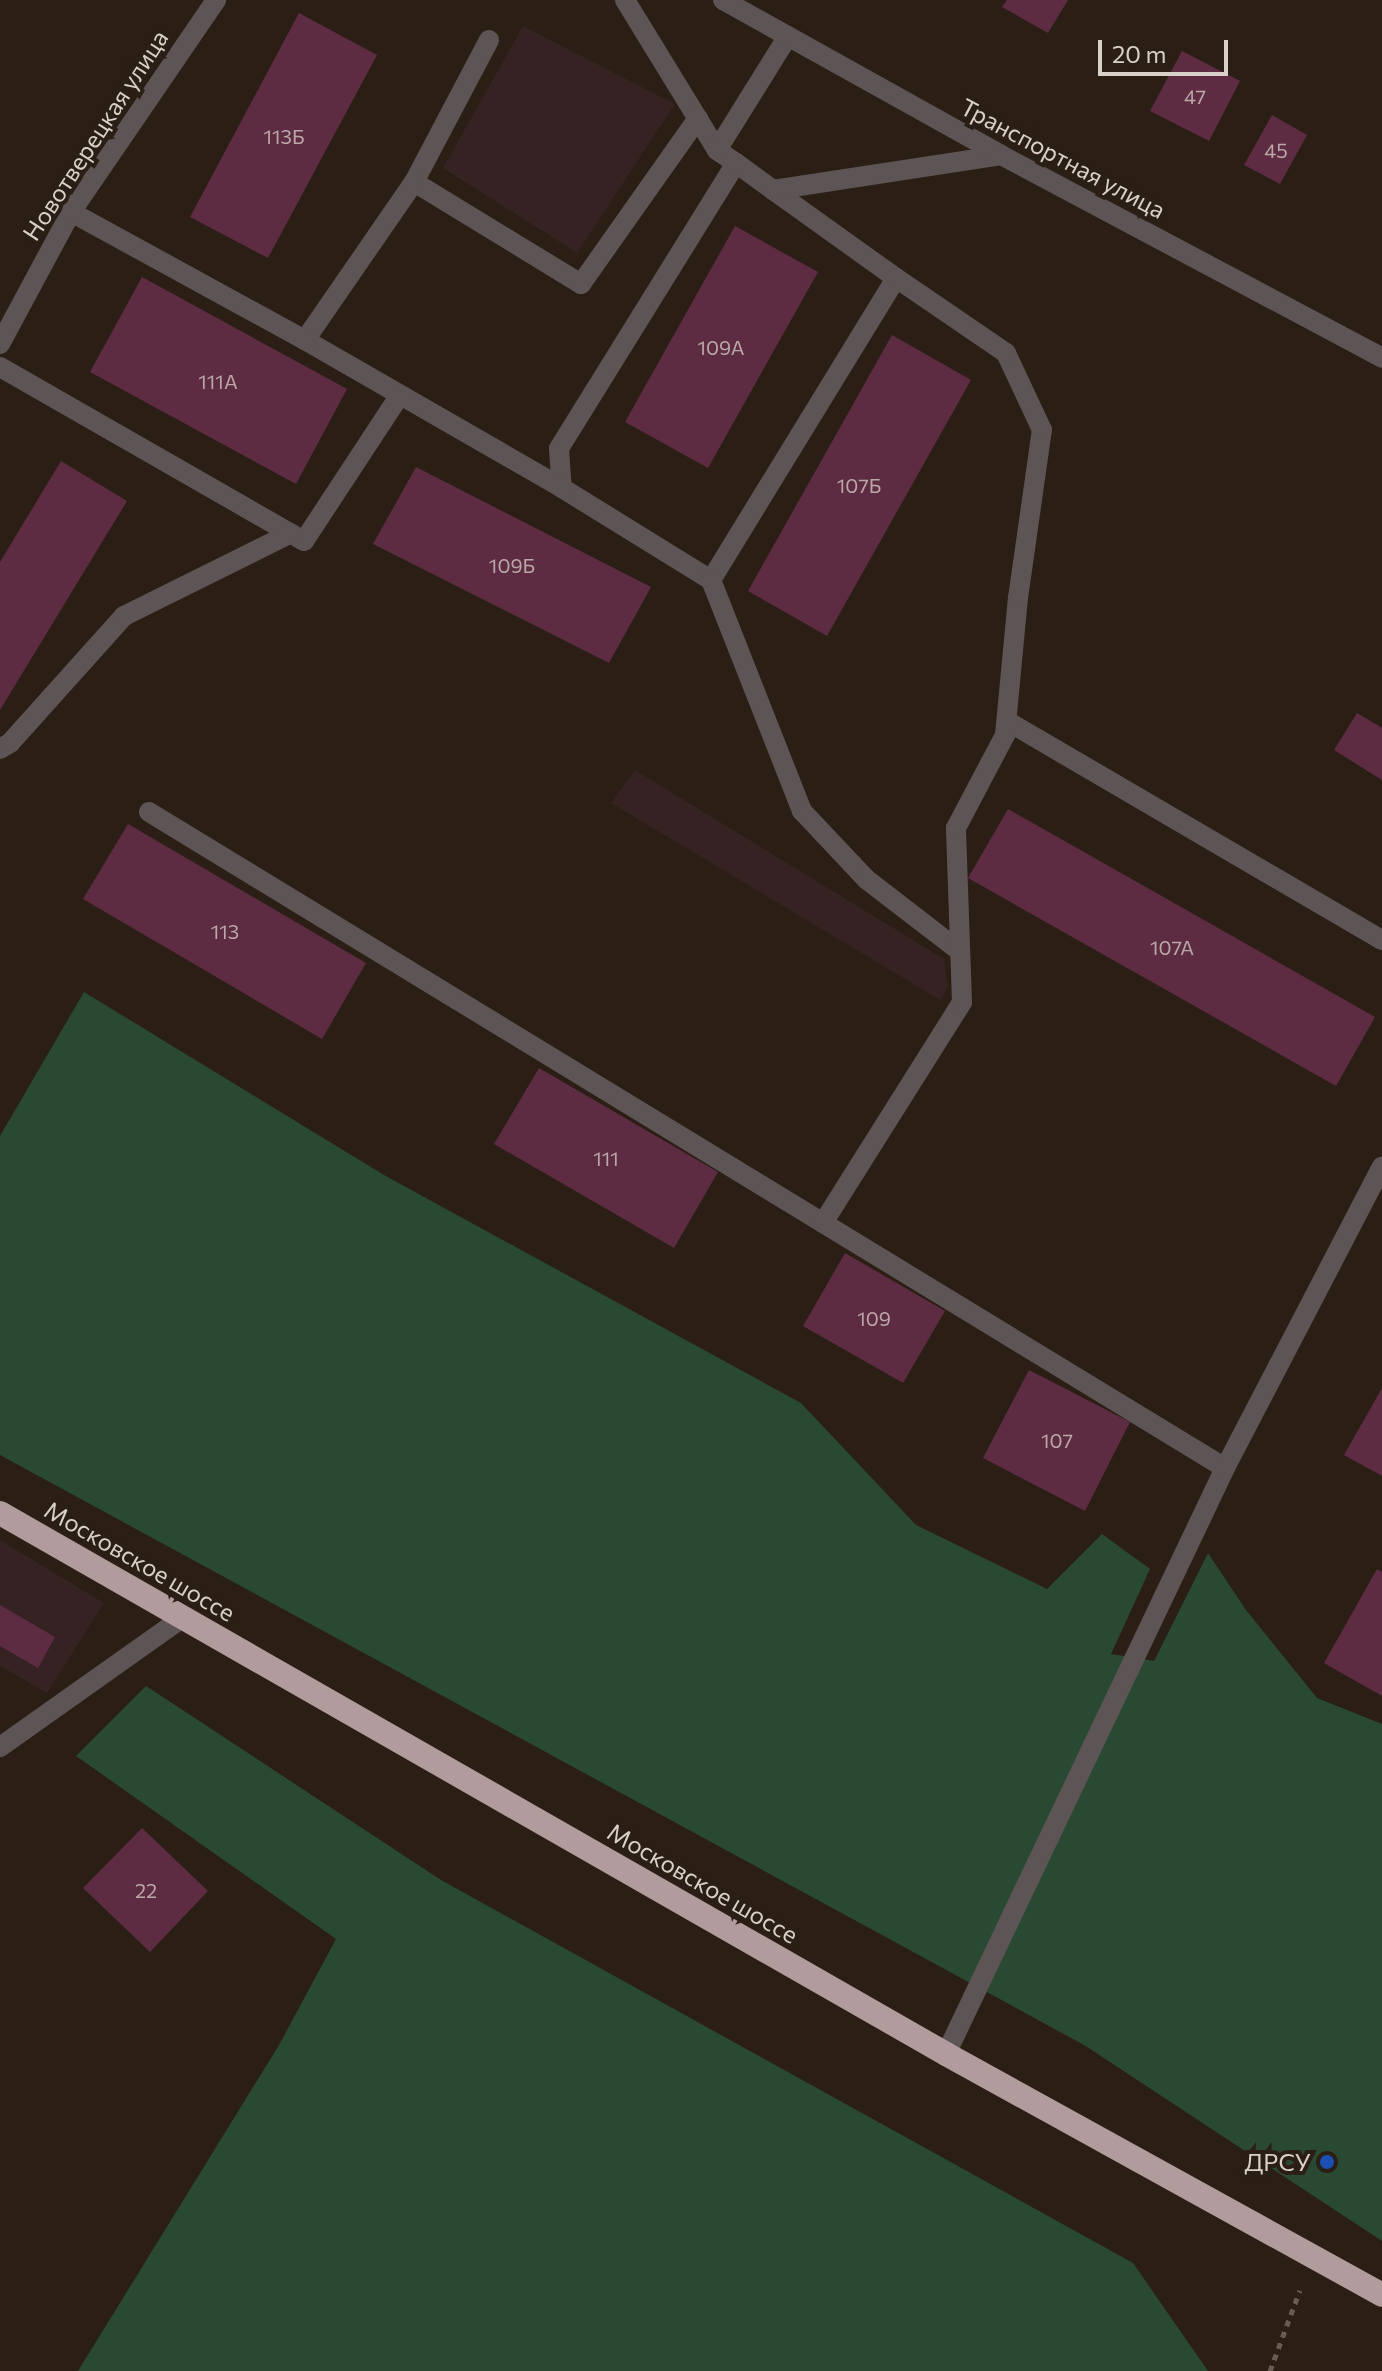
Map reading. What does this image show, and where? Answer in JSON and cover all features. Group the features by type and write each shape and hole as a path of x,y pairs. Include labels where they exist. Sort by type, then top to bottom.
{"highway":[{"name":"Московское шоссе","path":"0,1513 946,2054 1382,2295"}],"street":[{"name":"Новотверецкая улица","path":"0,344 71,212 216,0"},
{"path":"625,0 717,150 1006,353 1042,430 1018,598 1005,735 956,828 957,949 962,1002 823,1223"},
{"name":"Транспортная улица","path":"723,0 1001,155 1382,358"},
{"path":"717,150 788,36"},
{"path":"305,340 414,182 489,40"},
{"path":"414,182 581,284 698,118"},
{"path":"773,190 1001,155"},
{"path":"562,488 559,449 736,163"},
{"path":"71,212 305,340 562,488 711,580 802,811 866,879 957,949"},
{"path":"711,580 896,278"},
{"path":"0,367 304,541 400,395"},
{"path":"0,749 10,743 124,616 291,533"},
{"path":"1007,721 1382,940"},
{"path":"149,812 1225,1468"},
{"path":"946,2054 1225,1468 1382,1166"},
{"path":"0,1747 182,1618"}],"path":[{"path":"1270,2371 1313,2256"}],"shaded area":[{"path":"523,26 675,104 577,253 443,168"},
{"path":"635,770 944,959 948,987 940,1000 611,803"},
{"path":"0,1540 104,1603 47,1693 0,1666"}],"green space":[{"path":"84,992 384,1175 801,1403 916,1525 1047,1589 1102,1534 1150,1569 1111,1654 1154,1661 1208,1553 1246,1610 1317,1698 1382,1724 1382,2241 1084,2045 0,1455 0,1136"},
{"path":"146,1686 441,1880 1133,2263 1208,2371 78,2371 279,2045 336,1939 76,1756"}],"building":[{"path":"1007,0 1068,0 1048,33 1002,7"},
{"path":"299,13 377,55 268,258 190,217"},
{"path":"1182,51 1240,81 1209,141 1150,111"},
{"path":"1272,115 1307,135 1280,184 1244,165"},
{"path":"735,226 818,272 708,468 625,422"},
{"path":"142,277 347,389 296,484 90,372"},
{"path":"892,335 971,380 827,636 748,591"},
{"path":"61,461 127,501 0,710 0,562"},
{"path":"416,467 651,587 609,663 373,544"},
{"path":"1357,713 1382,728 1382,780 1334,750"},
{"path":"1008,809 1375,1017 1336,1086 968,878"},
{"path":"128,824 366,963 322,1039 83,899"},
{"path":"539,1068 718,1172 674,1248 494,1144"},
{"path":"845,1253 945,1311 903,1383 803,1326"},
{"path":"1029,1370 1130,1422 1085,1511 983,1458"},
{"path":"1382,1388 1382,1476 1344,1455"},
{"path":"1377,1569 1382,1572 1382,1696 1324,1663"},
{"path":"0,1605 55,1637 38,1668 0,1646"},
{"path":"142,1828 208,1891 150,1952 83,1888"}],"place":[{"name":"ДРСУ","path":"1327,2162"}]}
